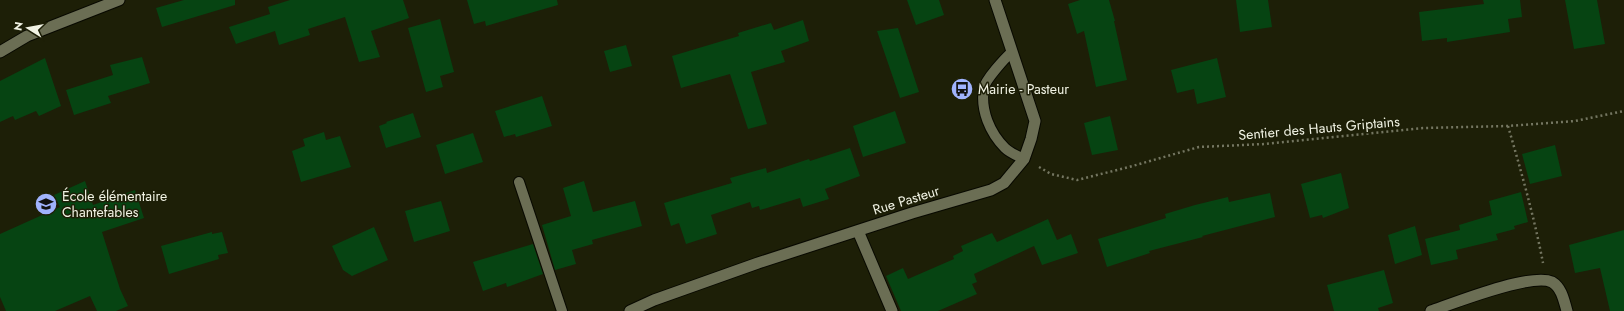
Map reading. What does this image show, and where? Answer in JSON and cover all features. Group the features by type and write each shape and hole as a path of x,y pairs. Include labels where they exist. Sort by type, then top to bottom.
{"street":[{"path":"0,52 27,36 119,0"},
{"name":"Rue Pasteur","path":"630,311 654,300 758,263 991,190 1004,183 1024,159 1031,139 1034,121 995,0"},
{"path":"858,231 892,311"},
{"path":"1431,311 1510,285 1543,279 1553,283 1562,293 1567,311"}],"lane":[{"path":"1012,52 1002,61 984,87 984,109 988,124 1006,149 1024,159"},
{"path":"519,182 562,311"}],"path":[{"name":"Sentier des Hauts Griptains","path":"1024,159 1051,174 1077,180 1129,168 1199,147 1265,144 1422,128 1508,126 1575,121 1624,111"},
{"path":"1508,126 1538,233 1546,280"}],"building":[{"path":"184,0 235,0 235,5 162,27 156,8"},
{"path":"290,0 403,0 409,18 371,31 380,57 359,62 345,17 308,29 310,35 279,45 275,31 236,44 229,27 270,14 268,7"},
{"path":"467,0 557,0 558,5 486,26 485,21 474,24"},
{"path":"907,0 939,0 944,15 916,25"},
{"path":"1080,0 1109,0 1115,21 1127,80 1096,87 1084,31 1077,34 1068,4"},
{"path":"1236,0 1268,0 1272,27 1240,32"},
{"path":"1483,0 1520,0 1522,17 1508,19 1510,32 1447,42 1447,38 1422,41 1419,12 1484,4"},
{"path":"1565,0 1597,0 1605,44 1574,49"},
{"path":"440,19 454,72 440,76 443,87 426,92 408,28"},
{"path":"803,20 809,41 781,51 785,62 751,72 767,124 748,129 730,74 681,88 672,56 739,36 738,33 771,23 774,30"},
{"path":"898,28 919,92 900,98 877,31"},
{"path":"626,45 632,66 610,72 604,51"},
{"path":"142,57 150,83 108,96 111,103 74,115 66,90 113,75 110,65"},
{"path":"45,58 61,106 39,116 36,111 15,120 13,116 0,122 0,81"},
{"path":"1217,58 1226,97 1197,104 1194,89 1177,93 1171,70"},
{"path":"542,96 552,126 516,137 515,134 504,137 495,111"},
{"path":"895,111 906,143 863,157 853,126"},
{"path":"413,113 421,137 386,148 379,126 387,123 386,122"},
{"path":"1110,116 1118,150 1092,155 1084,123"},
{"path":"324,132 326,140 340,136 351,167 301,182 292,151 305,146 303,139"},
{"path":"473,133 483,162 445,174 436,145"},
{"path":"1555,145 1562,176 1530,184 1522,154"},
{"path":"850,148 860,176 825,189 829,199 803,207 800,198 760,210 759,206 752,208 750,202 711,215 717,234 686,244 679,223 671,226 664,203 732,183 730,178 766,168 767,173 809,159 810,161"},
{"path":"1341,173 1349,208 1323,218 1322,215 1310,218 1301,184"},
{"path":"85,181 93,205 135,190 144,218 102,232 120,289 128,306 116,311 97,311 90,296 55,311 6,311 0,297 0,234 60,207 54,195"},
{"path":"584,181 593,212 635,201 642,226 592,240 593,244 572,250 576,264 555,270 542,225 571,216 563,188"},
{"path":"1521,192 1528,222 1514,226 1515,229 1496,234 1498,240 1456,250 1458,259 1431,265 1425,239 1460,230 1459,225 1492,215 1489,201"},
{"path":"1270,193 1275,217 1149,251 1150,253 1107,267 1098,239 1166,218 1165,214 1195,205 1228,197 1229,202"},
{"path":"441,201 450,231 414,242 405,211"},
{"path":"1048,219 1057,240 1071,234 1078,253 1042,265 1034,246 974,274 977,282 972,284 977,294 938,311 901,311 886,276 903,268 908,279 954,259 953,256 963,251 961,246 992,233 997,242"},
{"path":"1415,226 1422,255 1395,264 1388,235"},
{"path":"374,227 388,260 352,276 343,270 332,246"},
{"path":"1624,230 1624,311 1610,311 1600,268 1575,273 1569,245"},
{"path":"212,232 212,234 222,232 228,253 218,255 219,259 169,274 161,246"},
{"path":"533,244 543,274 507,287 506,283 483,291 473,262"},
{"path":"1384,270 1393,303 1378,308 1379,311 1334,311 1327,285"}],"place":[{"name":"Mairie - Pasteur","path":"962,89"},
{"name":"École élémentaire Chantefables","path":"46,204"}]}
